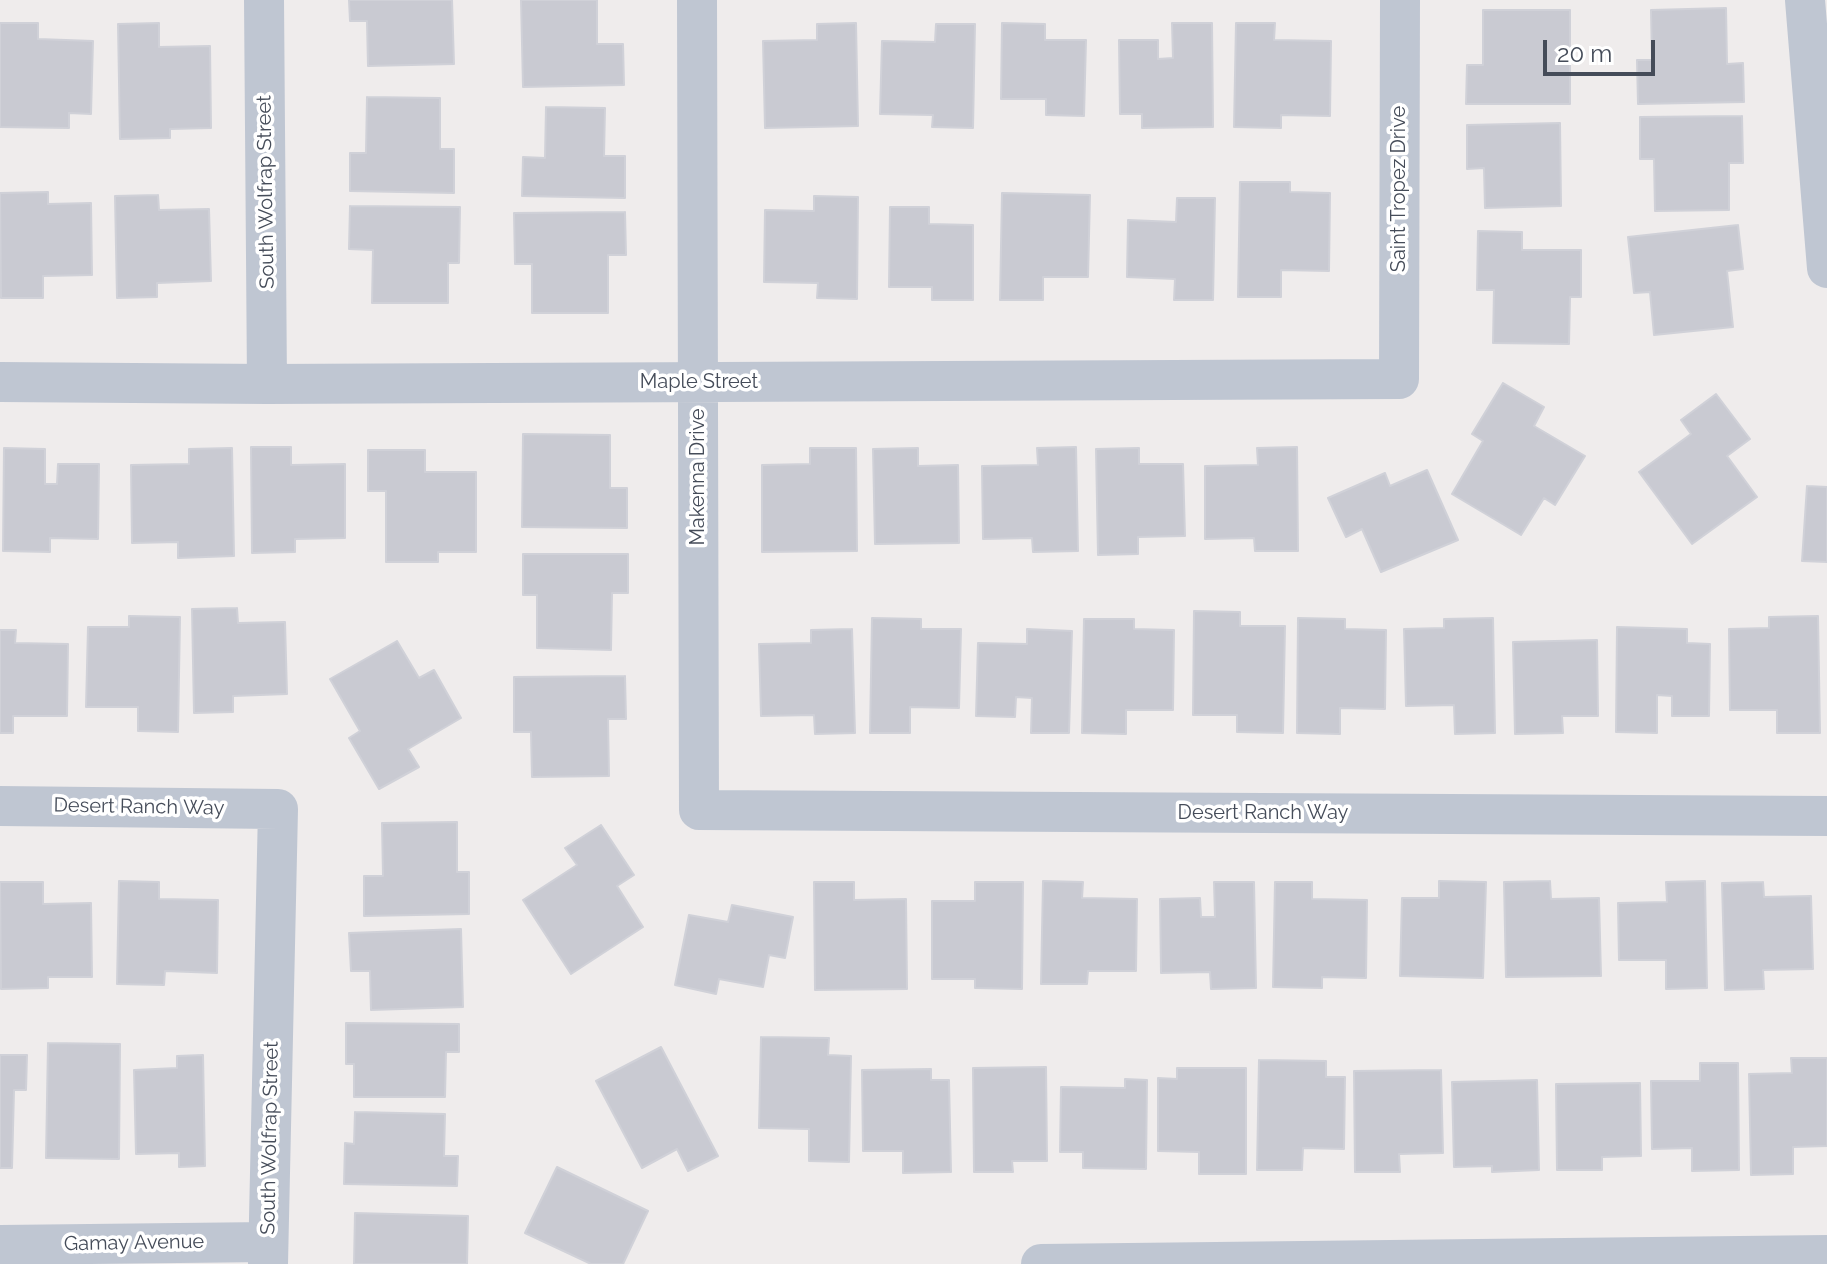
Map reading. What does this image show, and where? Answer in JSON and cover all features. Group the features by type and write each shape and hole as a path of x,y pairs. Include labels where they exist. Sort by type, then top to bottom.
{"street":[{"name":"South Wolfrap Street","path":"264,0 267,384"},
{"name":"Makenna Drive","path":"697,0 699,810"},
{"name":"Saint Tropez Drive","path":"1399,379 1400,0"},
{"path":"1805,0 1827,268"},
{"name":"Maple Street","path":"0,382 267,384 1399,379"},
{"name":"Desert Ranch Way","path":"0,806 278,809"},
{"name":"South Wolfrap Street","path":"268,1253 278,809"},
{"name":"Desert Ranch Way","path":"699,810 1827,816"},
{"name":"Gamay Avenue","path":"0,1245 268,1253"},
{"path":"1041,1264 1657,1260 1827,1255"}],"building":[{"path":"349,0 452,0 454,64 368,66 367,21 350,21"},
{"path":"521,0 597,0 597,44 623,44 624,85 523,87"},
{"path":"1726,8 1727,64 1743,63 1744,102 1638,104 1637,60 1652,60 1651,10"},
{"path":"1483,10 1570,10 1570,104 1466,104 1467,65 1483,65"},
{"path":"0,23 38,23 38,39 93,41 91,114 69,113 69,128 0,127"},
{"path":"159,23 159,47 210,46 211,128 170,129 170,138 120,139 118,24"},
{"path":"856,23 858,126 765,128 763,41 817,40 817,24"},
{"path":"1002,23 1045,24 1045,40 1086,40 1084,116 1046,115 1046,99 1001,99"},
{"path":"1172,23 1212,23 1213,127 1142,128 1142,114 1120,114 1119,40 1158,40 1158,59 1173,58"},
{"path":"1236,23 1275,23 1274,40 1331,41 1330,116 1281,115 1281,128 1234,127"},
{"path":"936,24 975,24 973,128 932,127 933,115 880,114 882,41 935,42"},
{"path":"367,97 440,98 440,149 454,149 454,193 350,191 350,153 366,153"},
{"path":"546,107 605,108 604,156 625,156 625,198 522,196 523,157 545,158"},
{"path":"1742,116 1743,163 1729,163 1729,210 1655,211 1654,159 1640,159 1640,117"},
{"path":"1560,123 1561,206 1485,208 1484,168 1467,169 1467,125"},
{"path":"1240,182 1290,182 1290,192 1330,193 1329,271 1281,270 1281,297 1238,297"},
{"path":"48,192 48,204 91,203 92,275 43,276 43,298 1,298 0,193"},
{"path":"1002,193 1090,195 1088,277 1043,277 1043,300 1000,300"},
{"path":"158,195 159,210 209,209 211,281 157,283 157,297 117,298 115,196"},
{"path":"814,196 858,197 857,299 817,298 818,283 764,282 765,210 814,211"},
{"path":"1177,198 1215,198 1213,300 1174,300 1175,279 1127,277 1128,220 1176,222"},
{"path":"350,206 460,207 459,263 448,263 448,303 372,303 373,250 349,249"},
{"path":"890,207 929,207 929,224 973,225 973,300 932,300 932,287 889,287"},
{"path":"625,212 626,255 608,255 608,313 532,313 532,264 515,264 514,213"},
{"path":"1738,225 1743,269 1727,271 1733,327 1654,335 1650,292 1634,293 1628,237"},
{"path":"1478,231 1522,232 1522,250 1581,250 1581,297 1570,297 1569,344 1493,343 1494,290 1477,290"},
{"path":"1503,383 1544,407 1534,426 1585,456 1555,505 1544,498 1521,535 1452,494 1483,441 1472,434"},
{"path":"1716,394 1750,439 1727,456 1757,497 1692,544 1639,472 1691,434 1681,420"},
{"path":"523,434 610,435 610,488 627,488 627,528 522,527"},
{"path":"251,447 291,447 291,465 345,464 345,538 295,539 295,552 252,553"},
{"path":"1076,447 1078,551 1033,552 1032,538 983,539 982,466 1038,465 1037,448"},
{"path":"1297,447 1298,551 1255,551 1254,538 1205,539 1205,466 1258,465 1257,448"},
{"path":"4,448 45,449 45,484 57,484 58,464 99,464 98,539 50,538 50,552 3,551"},
{"path":"232,448 234,556 178,558 178,542 132,543 131,465 189,464 189,449"},
{"path":"810,448 856,448 857,551 762,552 762,465 810,464"},
{"path":"918,448 918,466 958,465 959,543 875,544 873,449"},
{"path":"1139,448 1139,464 1183,464 1185,536 1138,537 1138,554 1098,555 1096,449"},
{"path":"368,450 425,450 425,472 476,472 476,552 438,552 438,562 386,562 386,491 368,491"},
{"path":"1427,470 1458,540 1381,572 1362,529 1346,537 1328,498 1385,473 1390,486"},
{"path":"1807,486 1827,487 1827,562 1802,561"},
{"path":"523,554 628,554 628,593 612,593 611,650 537,648 537,595 523,595"},
{"path":"237,608 238,623 285,622 287,694 233,696 233,712 194,713 192,609"},
{"path":"1194,611 1240,612 1240,626 1285,626 1283,733 1237,732 1237,715 1193,715"},
{"path":"129,616 180,617 178,732 138,731 138,707 86,707 88,627 129,627"},
{"path":"1818,616 1820,733 1777,733 1777,710 1730,710 1729,629 1769,628 1769,617"},
{"path":"872,618 921,619 921,629 961,629 959,708 910,707 910,733 870,733"},
{"path":"1298,618 1345,619 1345,629 1386,630 1385,709 1340,708 1340,734 1297,733"},
{"path":"1493,618 1495,733 1455,734 1454,705 1406,706 1404,629 1444,628 1444,619"},
{"path":"1084,619 1134,619 1134,629 1174,630 1173,710 1126,710 1126,734 1082,733"},
{"path":"1617,627 1687,629 1687,643 1710,644 1709,716 1672,716 1672,696 1657,695 1657,733 1616,732"},
{"path":"852,629 855,733 815,734 814,715 761,716 759,644 811,643 811,630"},
{"path":"1027,629 1072,631 1069,733 1031,733 1032,698 1016,697 1015,717 976,716 978,643 1027,644"},
{"path":"0,630 16,630 15,643 68,644 67,716 13,716 13,733 0,733"},
{"path":"1597,640 1598,716 1562,716 1563,733 1515,734 1513,642"},
{"path":"397,641 419,678 434,670 461,718 408,749 419,767 379,789 349,738 360,731 330,679"},
{"path":"625,676 626,719 608,719 609,776 532,777 531,732 514,732 514,677"},
{"path":"457,822 457,872 469,872 469,914 364,916 364,876 383,876 382,823"},
{"path":"601,825 634,875 617,886 643,927 571,974 523,900 577,865 565,848"},
{"path":"119,881 159,882 159,899 218,900 217,973 165,971 164,985 117,984"},
{"path":"1043,881 1083,882 1082,898 1137,899 1136,971 1088,971 1087,984 1041,984"},
{"path":"1439,881 1486,882 1483,978 1400,976 1402,898 1439,898"},
{"path":"1550,881 1551,899 1599,898 1601,976 1506,977 1504,882"},
{"path":"1705,881 1707,988 1666,989 1666,960 1619,960 1618,903 1667,902 1666,882"},
{"path":"0,882 43,882 43,904 91,903 92,977 48,977 48,988 1,989"},
{"path":"814,882 854,882 854,900 906,899 907,989 815,990"},
{"path":"975,882 1023,882 1022,989 975,988 975,979 932,979 932,901 975,901"},
{"path":"1214,882 1254,882 1256,988 1211,989 1210,972 1161,973 1160,899 1200,898 1201,917 1215,917"},
{"path":"1275,882 1312,882 1312,899 1367,900 1366,978 1322,977 1322,988 1273,987"},
{"path":"1763,882 1764,897 1811,896 1813,969 1763,970 1764,989 1725,990 1722,883"},
{"path":"732,905 793,917 785,958 769,955 763,987 719,979 716,994 675,985 689,915 728,922"},
{"path":"461,929 463,1007 371,1010 370,971 351,971 349,933"},
{"path":"346,1023 459,1024 459,1052 446,1052 445,1097 354,1097 354,1064 346,1064"},
{"path":"761,1037 829,1038 828,1055 851,1056 849,1162 809,1161 809,1129 759,1128"},
{"path":"48,1043 120,1044 119,1159 46,1158"},
{"path":"661,1047 718,1156 688,1171 677,1149 642,1168 596,1081"},
{"path":"0,1055 27,1055 26,1090 14,1090 12,1168 0,1168"},
{"path":"203,1055 205,1166 179,1167 179,1153 136,1154 134,1070 177,1068 177,1056"},
{"path":"1791,1058 1827,1058 1827,1146 1793,1147 1793,1174 1751,1175 1749,1074 1792,1073"},
{"path":"1259,1060 1326,1061 1326,1077 1345,1077 1344,1149 1303,1148 1302,1170 1257,1170"},
{"path":"1700,1063 1738,1063 1739,1170 1692,1171 1692,1148 1652,1149 1651,1081 1700,1081"},
{"path":"1046,1067 1047,1161 1012,1161 1013,1172 974,1172 973,1068"},
{"path":"1177,1068 1246,1068 1246,1174 1199,1174 1199,1152 1158,1151 1158,1078 1177,1079"},
{"path":"931,1069 931,1080 949,1080 951,1172 903,1173 903,1151 863,1151 862,1070"},
{"path":"1441,1070 1443,1153 1399,1154 1400,1172 1355,1172 1354,1071"},
{"path":"1125,1079 1147,1080 1146,1169 1083,1168 1083,1152 1060,1152 1061,1087 1125,1088"},
{"path":"1537,1080 1539,1170 1492,1172 1492,1166 1454,1167 1452,1082"},
{"path":"1640,1083 1641,1156 1602,1157 1602,1170 1557,1170 1556,1084"},
{"path":"355,1112 445,1114 444,1156 458,1156 457,1186 344,1184 345,1143 354,1144"},
{"path":"557,1167 648,1211 623,1264 591,1264 525,1233"},
{"path":"355,1213 468,1216 467,1264 354,1264"}]}
